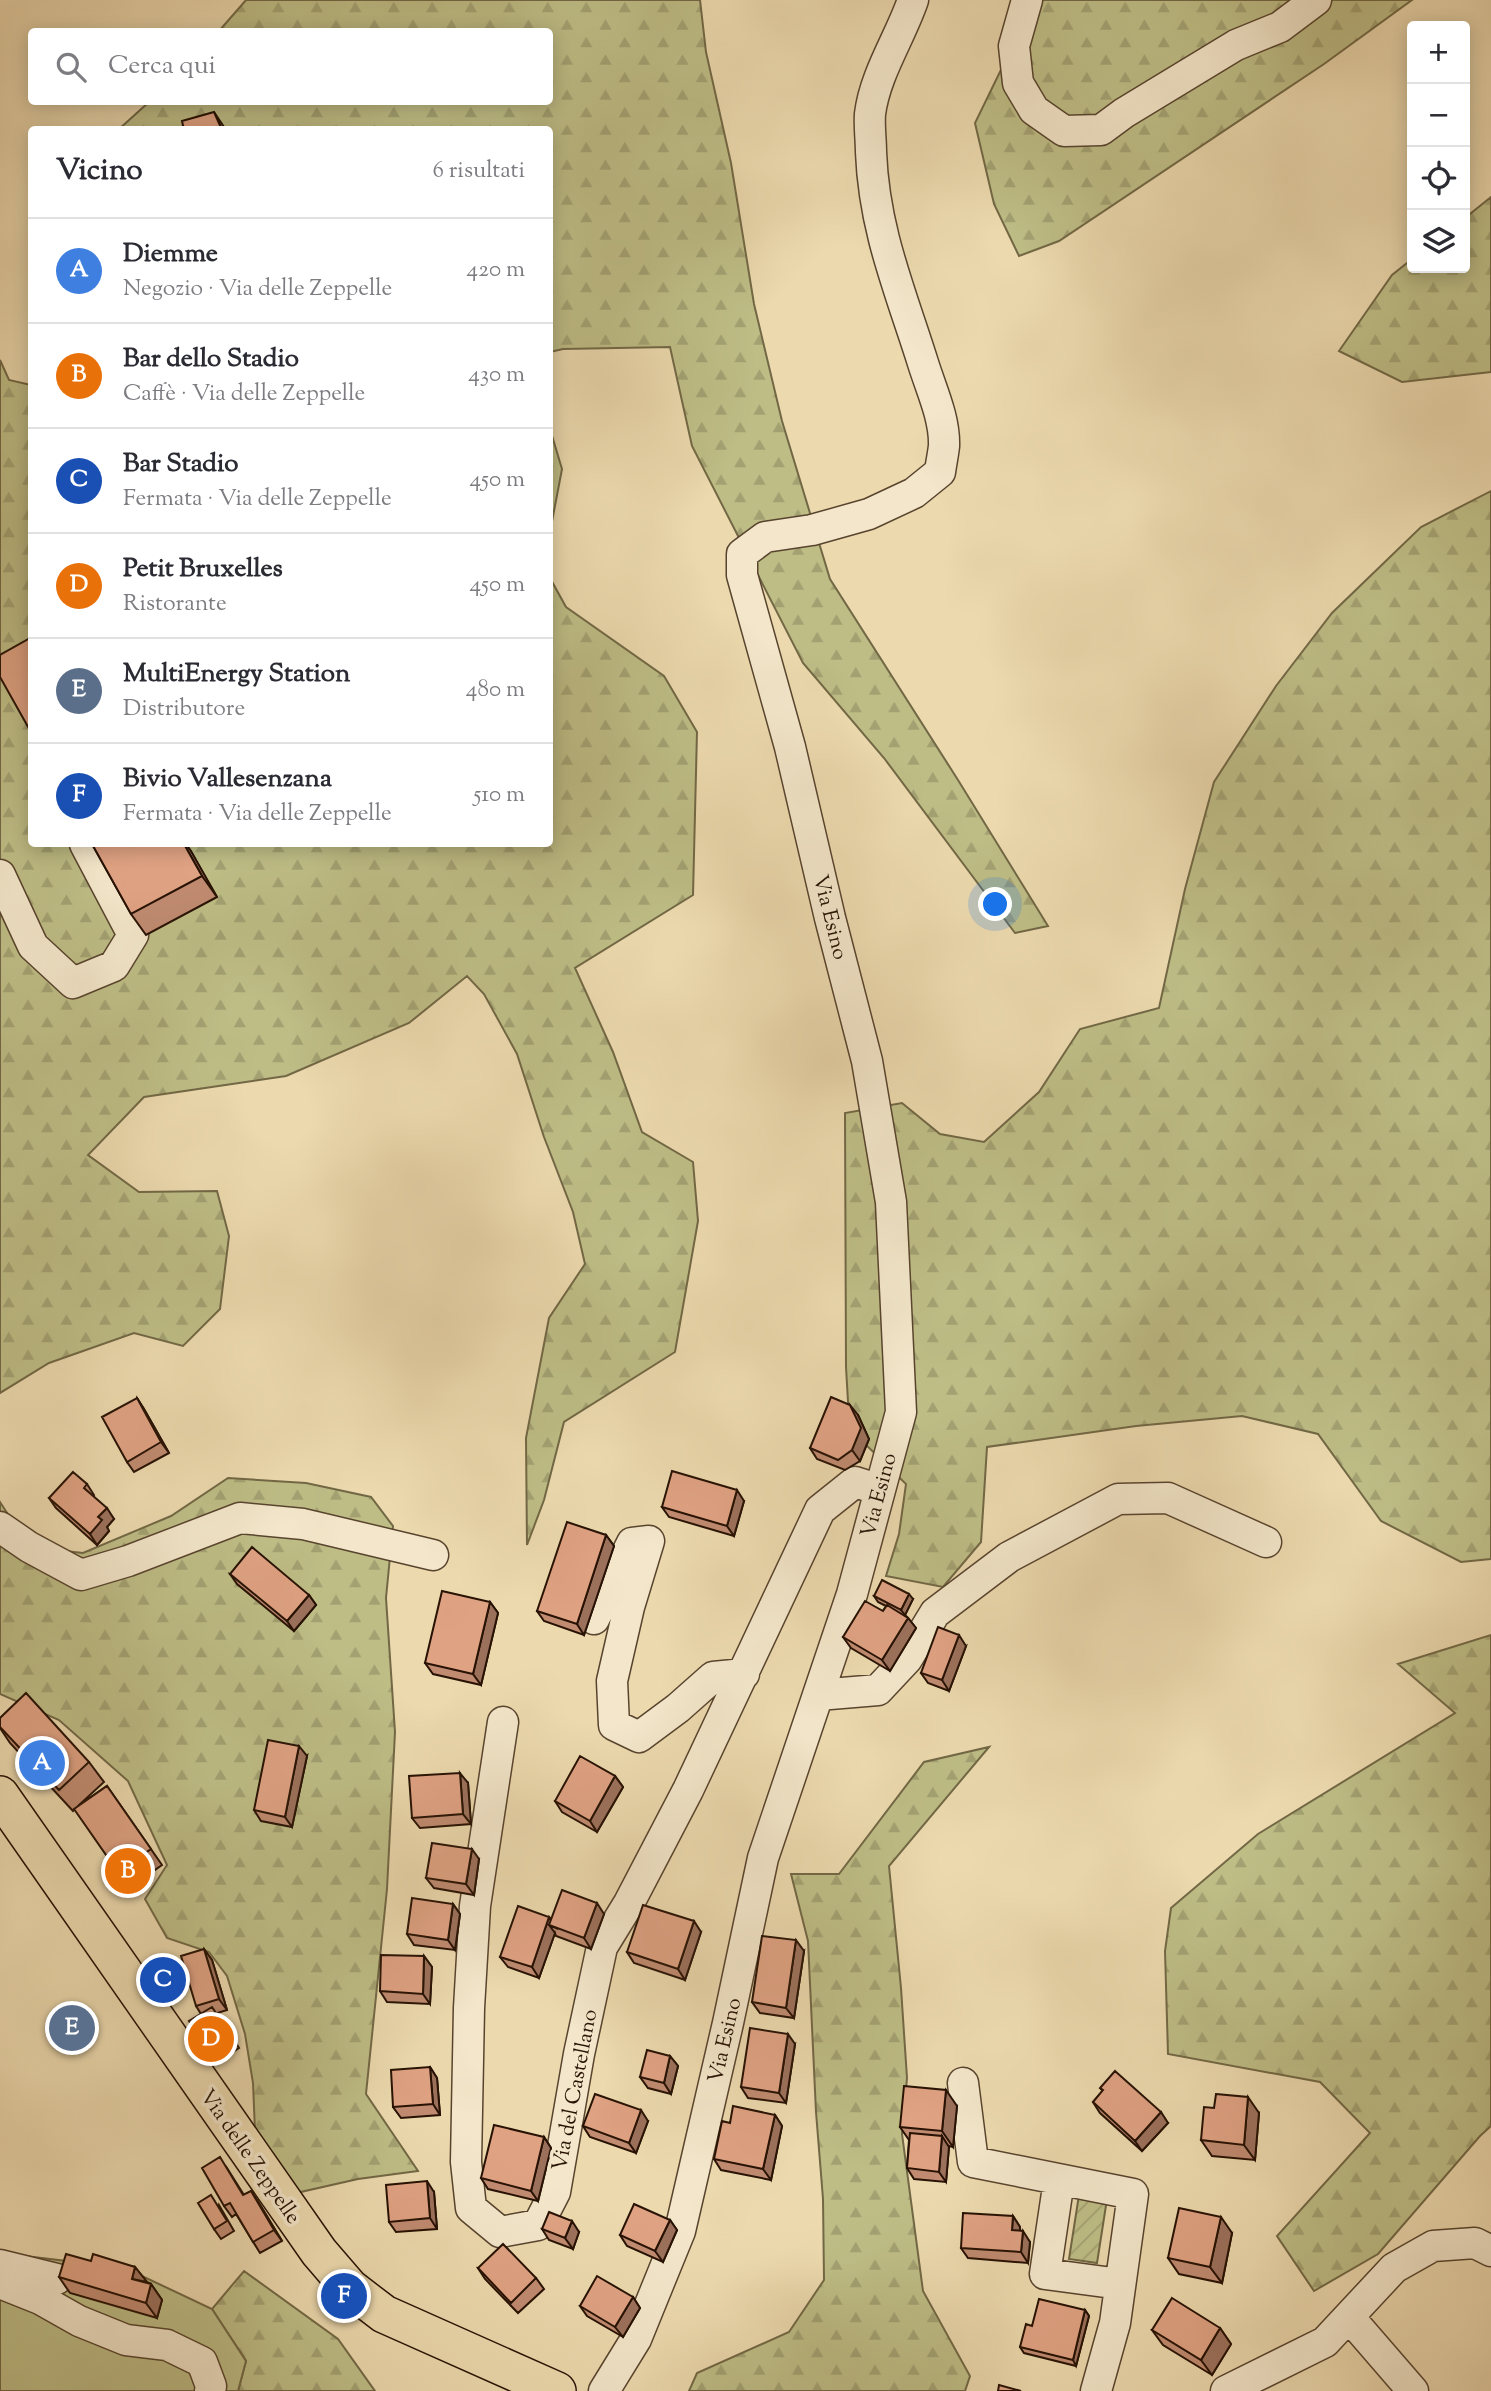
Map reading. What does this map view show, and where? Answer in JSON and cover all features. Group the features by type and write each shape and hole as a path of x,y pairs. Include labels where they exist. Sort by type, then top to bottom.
{"main road":[{"name":"Via delle Zeppelle","path":"0,1795 319,2252 349,2288 384,2314 557,2391"}],"street":[{"name":"Via Esino","path":"604,2391 636,2339 680,2231 763,1858 852,1594 901,1412 891,1202 867,1061 790,747 742,575 742,554 765,537 812,530 869,514 914,493 940,472 944,444 938,408 908,313 889,265 876,209 871,160 870,115 879,79 914,0"},
{"path":"1027,0 1014,46 1018,83 1034,110 1064,131 1101,130 1124,113 1236,45 1280,27 1316,0"},
{"path":"0,875 33,946 73,983 114,966 134,935 87,847"},
{"name":"Via del Castellano","path":"503,1722 475,1906 468,2008 467,2162 471,2208 500,2232 538,2225 555,2192 579,2054 602,1947 629,1903 682,1802 820,1510 855,1482 880,1489"},
{"path":"818,1695 878,1690 907,1659 934,1613 1009,1557 1118,1499 1168,1498 1266,1542"},
{"path":"0,1527 81,1575 128,1561 240,1518 303,1524 433,1555"},
{"path":"594,1619 632,1543 649,1541 629,1606 611,1681 614,1724 639,1737 713,1677 744,1674"},
{"path":"963,2083 972,2162 1133,2194 1115,2323 1096,2391"},
{"path":"1059,2180 1045,2274 1120,2284"},
{"path":"1226,2391 1325,2342 1394,2268 1433,2246 1475,2243 1491,2251"},
{"path":"0,2265 57,2279"},
{"path":"0,2283 40,2299 79,2322 126,2340 167,2345 202,2362 211,2386 210,2391"},
{"path":"1349,2317 1413,2391"}],"green space":[{"path":"246,0 700,0 706,52 731,163 754,304 782,421 830,579 1048,926 1015,933 884,758 803,663 692,446 670,347 553,351 553,126 122,126 146,105 553,105 553,28 222,28"},
{"path":"1035,0 1412,0 1324,64 1059,241 1019,256 994,204 975,123"},
{"path":"1491,197 1491,372 1402,382 1339,351 1392,275 1407,263 1407,273 1470,273 1470,214"},
{"path":"0,360 9,380 28,384 28,847 553,847 553,583 566,607 664,676 697,732 693,895 575,968 613,1052 642,1132 693,1162 698,1221 675,1352 564,1422 544,1500 527,1545 526,1438 549,1318 585,1264 573,1212 544,1137 517,1054 484,994 467,976 409,1023 286,1076 144,1097 88,1155 139,1192 217,1191 229,1236 220,1309 183,1346 134,1333 49,1363 0,1393"},
{"path":"553,439 562,469 553,516"},
{"path":"1491,491 1491,1559 1461,1562 1381,1521 1318,1434 1242,1416 1136,1426 987,1447 981,1542 943,1587 886,1576 899,1534 906,1484 860,1439 849,1419 846,1367 845,1113 902,1103 940,1134 984,1142 1039,1092 1080,1029 1159,1008 1185,889 1214,782 1276,686 1332,613 1421,527"},
{"path":"228,1478 306,1483 371,1497 393,1526 386,1598 395,1732 387,1889 366,2094 418,2171 358,2179 296,2193 255,2131 253,2083 245,2034 227,1976 209,1952 167,1938 145,1899 167,1865 128,1781 59,1720 0,1694 0,1502 29,1547 83,1553 171,1516"},
{"path":"1491,1635 1491,2126 1378,2254 1314,2291 1277,2236 1370,2133 1320,2082 1168,2054 1165,1951 1171,1908 1258,1834 1455,1713 1398,1664"},
{"path":"989,1747 889,1866 907,2078 902,2134 923,2291 970,2376 965,2391 689,2391 697,2373 789,2332 824,2280 823,2199 808,1941 791,1874 839,1874 924,1762"},
{"path":"1079,2195 1107,2199 1097,2263 1069,2259"},
{"path":"0,2253 125,2268 212,2309 246,2361 238,2391 0,2391"},
{"path":"244,2271 338,2339 375,2391 238,2391 246,2361 212,2309"}],"building":[{"path":"214,112 220,126 183,126 182,121"},
{"path":"28,639 28,727 0,677 0,655"},
{"path":"94,847 186,847 202,876 131,914"},
{"path":"831,1397 850,1405 861,1428 852,1450 838,1460 810,1448"},
{"path":"137,1398 161,1442 127,1462 102,1417"},
{"path":"672,1471 737,1490 727,1526 662,1507"},
{"path":"73,1472 87,1484 84,1488 107,1508 98,1517 102,1520 90,1534 49,1498"},
{"path":"567,1522 606,1535 577,1624 537,1611"},
{"path":"252,1547 309,1595 287,1621 230,1574"},
{"path":"882,1580 909,1594 901,1610 874,1596"},
{"path":"442,1591 490,1602 473,1674 425,1663"},
{"path":"865,1601 883,1611 887,1605 908,1618 882,1660 843,1637"},
{"path":"938,1627 959,1635 942,1680 921,1673"},
{"path":"26,1693 89,1762 59,1790 0,1727 0,1718"},
{"path":"268,1740 299,1746 285,1817 254,1810"},
{"path":"580,1756 615,1776 590,1821 555,1801"},
{"path":"460,1773 463,1814 412,1818 409,1776"},
{"path":"107,1786 151,1849 118,1872 74,1809"},
{"path":"432,1843 472,1849 466,1884 426,1878"},
{"path":"562,1890 597,1903 584,1938 549,1925"},
{"path":"412,1898 453,1904 448,1940 407,1934"},
{"path":"643,1905 694,1921 678,1969 627,1952"},
{"path":"518,1906 549,1917 532,1967 500,1957"},
{"path":"762,1936 796,1940 786,2008 752,2002"},
{"path":"204,1949 219,1999 196,2006 181,1956"},
{"path":"381,1955 424,1956 423,1994 380,1991"},
{"path":"212,2007 232,2037 209,2052 189,2021"},
{"path":"750,2028 788,2034 779,2093 741,2087"},
{"path":"647,2050 670,2056 664,2083 640,2077"},
{"path":"430,2067 433,2104 393,2107 391,2070"},
{"path":"1115,2071 1161,2112 1135,2141 1093,2102 1103,2090 1100,2088"},
{"path":"904,2086 946,2090 942,2131 900,2127"},
{"path":"595,2094 641,2110 629,2143 583,2126"},
{"path":"1216,2094 1248,2097 1244,2145 1201,2140 1204,2107 1214,2108"},
{"path":"733,2106 775,2115 763,2169 714,2159 722,2121 730,2123"},
{"path":"494,2125 544,2137 531,2191 481,2178"},
{"path":"910,2133 942,2136 939,2172 907,2168"},
{"path":"220,2157 243,2195 251,2191 274,2230 253,2242 230,2203 224,2206 202,2168"},
{"path":"427,2181 430,2218 389,2222 386,2185"},
{"path":"211,2195 227,2221 214,2229 198,2203"},
{"path":"634,2204 670,2220 655,2251 620,2235"},
{"path":"1179,2208 1221,2217 1210,2267 1168,2258"},
{"path":"549,2212 572,2221 565,2238 542,2229"},
{"path":"963,2213 1013,2216 1012,2230 1023,2231 1021,2252 961,2248"},
{"path":"503,2244 536,2278 511,2303 478,2268"},
{"path":"66,2254 91,2261 93,2254 135,2267 132,2279 151,2284 146,2303 59,2277"},
{"path":"597,2276 633,2297 615,2327 580,2306"},
{"path":"1172,2298 1220,2328 1201,2360 1152,2330"},
{"path":"1039,2299 1085,2310 1073,2360 1020,2347 1026,2324 1032,2326"},
{"path":"999,2385 1021,2391 998,2391"}],"place":[{"name":"Diemme","path":"42,1763"},
{"name":"Bar dello Stadio","path":"128,1871"},
{"name":"Bar Stadio","path":"163,1980"},
{"name":"MultiEnergy Station","path":"72,2028"},
{"name":"Petit Bruxelles","path":"211,2039"},
{"name":"Bivio Vallesenzana","path":"344,2296"}]}
